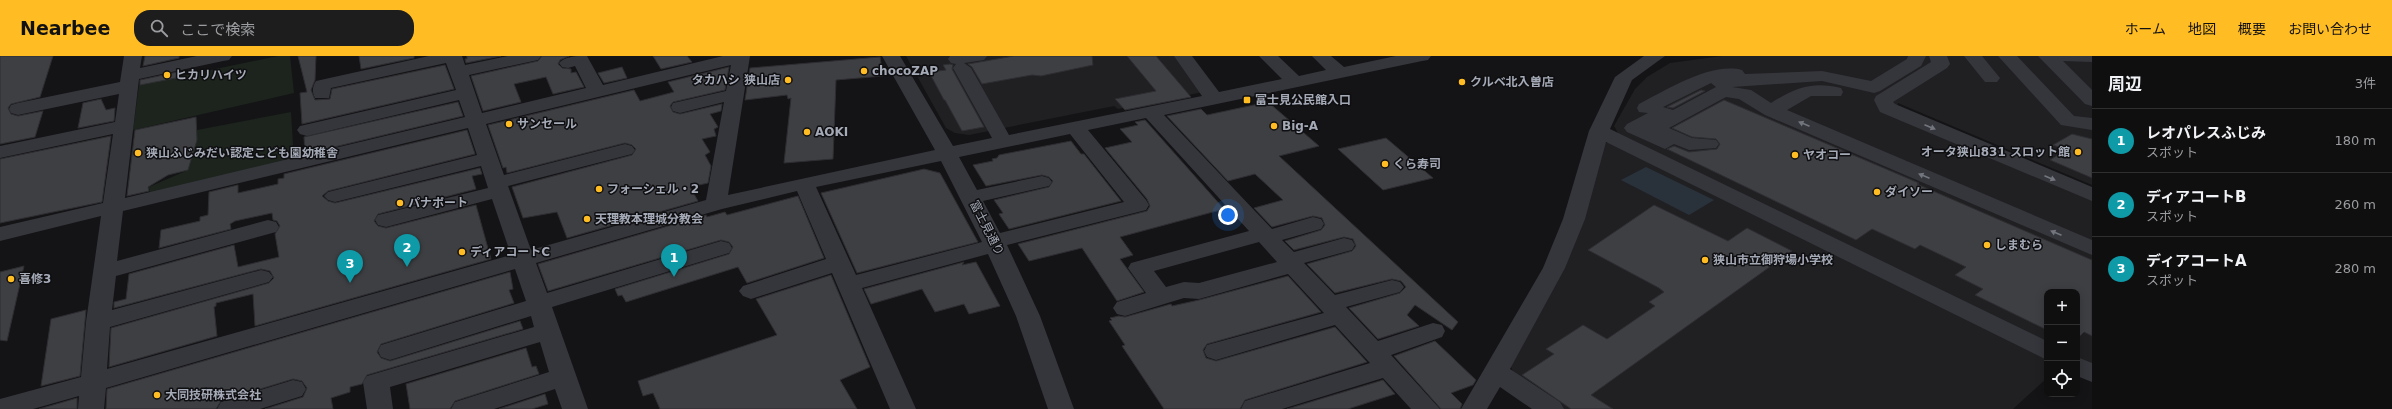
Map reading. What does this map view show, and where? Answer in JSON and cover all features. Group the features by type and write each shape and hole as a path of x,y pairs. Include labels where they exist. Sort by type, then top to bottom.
{"street":[{"path":"91,409 98,322 133,56"},
{"path":"18,109 223,56"},
{"path":"322,94 322,85 455,61 532,56"},
{"path":"0,234 741,56 716,204"},
{"name":"富士見通り","path":"891,56 972,197 995,243 1032,325 1061,409"},
{"path":"978,56 958,61 1003,142"},
{"path":"1183,56 1214,98"},
{"path":"1268,56 1295,82"},
{"path":"1321,56 1340,74"},
{"path":"0,409 716,204 804,183 947,153 1214,98 1340,74 1380,60 1422,56"},
{"path":"1474,409 1494,371 1554,268 1574,219 1599,131 1624,77 1651,62 1656,56"},
{"path":"1706,148 1683,152 1634,128 1657,115 1721,87 1746,79 1822,76 1870,88 1877,86 1915,62 1917,56"},
{"path":"1766,78 1858,96 1873,95 1921,67 1928,59 1925,56"},
{"path":"1938,56 1940,64 1883,100 1887,108 2092,195"},
{"path":"1973,56 1991,78"},
{"path":"2007,56 2068,121 2092,124"},
{"path":"2047,56 2092,100"},
{"path":"2062,56 2092,57"},
{"path":"568,63 580,59 597,91"},
{"path":"455,61 565,376 575,409"},
{"path":"1657,115 1707,78 1742,73 1810,70 1826,71 1877,86"},
{"path":"1746,79 1743,82 1744,86 1768,109"},
{"path":"1721,87 1744,94 1768,109 2092,248"},
{"path":"1768,109 1809,89 1817,88"},
{"path":"307,130 466,93"},
{"path":"680,107 735,94"},
{"path":"1151,112 1427,409"},
{"path":"0,152 124,126"},
{"path":"848,284 1138,205 1075,127"},
{"path":"1599,131 2044,350"},
{"path":"386,220 625,150"},
{"path":"335,196 488,158"},
{"path":"972,197 1042,182"},
{"path":"804,183 903,409"},
{"path":"1161,296 1139,268 1313,224"},
{"path":"106,270 268,227"},
{"path":"1125,308 1184,290 1199,291 1344,245"},
{"path":"390,351 721,248"},
{"path":"751,291 839,263"},
{"path":"98,322 261,277"},
{"path":"1216,351 1335,310 1392,287"},
{"path":"380,409 376,382 549,332"},
{"path":"1254,408 1380,359 1433,332"},
{"path":"2080,367 2092,373"},
{"path":"1494,371 1551,409"},
{"path":"464,409 565,376"},
{"path":"230,409 293,389"}],"shaded area":[{"path":"278,56 290,56 294,93 133,130 139,85"},
{"path":"906,56 1177,56 1203,92 1118,109 1114,106 969,135 955,133 946,128"},
{"path":"1722,56 2092,56 2092,185 1898,103 1897,106 2092,190 2092,366 2080,360 2080,289 2044,289 2044,343 1619,135 1614,126 1635,89 1647,77 1670,63"},
{"path":"291,112 294,161 150,193 149,187 188,170 197,140 197,130"},
{"name":"狭山市立御狩場小学校","path":"1604,143 1610,143 2044,358 2044,381 2013,409 1561,409 1516,379 1508,360"},
{"path":"1646,167 1714,200 1689,215 1621,180"}],"building":[{"path":"0,56 53,56 40,97 11,104 8,108 11,114 18,116 43,111 35,137 0,144"},
{"path":"145,56 179,56 179,58 143,66"},
{"path":"298,56 316,56 315,80 311,90 315,100 330,99 332,89 445,65 454,89 302,124 300,93 307,92"},
{"path":"359,56 414,56 414,58 361,69"},
{"path":"467,56 501,56 466,63 465,59 467,59"},
{"path":"542,56 569,56 560,60 558,64 562,68 571,69 571,73 576,72 584,87 553,94 546,77 514,84 521,102 483,111 471,76 538,61"},
{"path":"653,56 687,56 692,62 661,69"},
{"path":"1014,56 1092,56 1093,65 1041,76 1032,75 982,84 972,67 968,64"},
{"path":"1127,56 1156,56 1191,97 1125,110 1115,99 1156,91"},
{"path":"880,57 883,76 836,80 833,159 784,163 791,98 788,99 787,95 745,100 750,68"},
{"path":"943,65 953,65 952,69 984,127 962,131 929,72 946,70"},
{"path":"622,67 627,78 604,83 598,73"},
{"path":"729,67 725,90 673,102 670,106 673,112 680,114 722,104 721,111 710,114 718,127 714,129 716,136 702,139 710,152 705,155 711,166 708,183 690,187 698,201 567,238 557,212 523,218 512,187 632,155 636,149 632,145 625,143 507,173 506,167 503,168 488,125 634,90 640,101 674,92 668,82"},
{"path":"177,72 176,78 140,85 140,80"},
{"path":"1701,90 1705,91 1673,108 1667,107"},
{"path":"101,99 106,110 115,108 114,121 78,128 83,103"},
{"path":"1724,100 1919,183 1917,184 2092,260 2092,336 2084,332 2080,336 2080,289 2044,289 2044,329 1975,295 1983,289 1955,275 1966,267 1920,245 1915,249 1872,229 1856,240 1667,149 1674,146 1689,152 1717,149 1720,144 1716,139 1692,137 1672,128"},
{"path":"458,102 463,116 305,154 304,137"},
{"path":"1268,102 1319,146 1279,156 1458,322 1452,330 1415,305 1407,315 1419,326 1378,339 1349,308 1400,293 1406,287 1401,281 1392,279 1335,293 1307,264 1352,251 1356,246 1353,239 1344,237 1294,250 1285,241 1321,230 1325,225 1322,218 1313,216 1272,227 1254,208 1283,200 1255,174 1228,181 1167,116 1201,109 1207,115"},
{"name":"狭山ふじみだい認定こども園幼稚舎","path":"196,117 197,140 188,170 168,175 148,187 149,191 127,196 135,130"},
{"path":"1145,120 1224,209 1120,237 1133,255 1120,259 1144,292 1117,301 1082,248 1029,261 1018,244 1147,211 1150,206 1147,199 1105,148 1132,142 1120,129 1138,125 1135,122"},
{"path":"467,130 475,154 328,191 322,196 328,201 335,203 480,168 482,174 472,176 476,189 378,214 374,221 378,226 386,228 476,205 491,259 255,326 253,294 216,303 216,306 214,307 217,336 109,367 111,328 269,283 274,278 270,271 261,269 114,308 114,302 126,299 129,274 234,245 238,267 279,257 275,234 280,226 277,221 273,220 272,213 235,221 230,224 231,229 159,248 161,230 200,221 200,217 208,215 209,192 238,185 238,193 278,184 278,179 284,178 284,174"},
{"name":"オータ狭山831 スロット館","path":"2072,134 2092,139 2092,178 2050,160 2066,150 2053,145"},
{"path":"111,136 102,202 0,223 0,159"},
{"name":"くら寿司","path":"1386,138 1433,178 1383,190 1338,149"},
{"path":"1071,141 1081,154 1084,154 1121,201 1009,229 999,214 1003,213 994,200 1049,187 1053,181 1049,177 1042,175 986,186 973,165 993,161 992,159 997,158 999,155"},
{"path":"924,169 940,173 978,242 857,273 821,193"},
{"path":"798,196 824,258 747,283 738,267 626,302 622,295 618,296 615,289 729,254 733,247 729,242 721,240 548,291 538,264 706,215 707,217 725,212 727,215"},
{"path":"1654,205 1728,241 1747,228 1792,251 1591,395 1613,409 1571,409 1522,375 1554,354 1546,349 1583,325 1607,339 1655,306 1649,302 1664,292 1588,250"},
{"path":"964,262 962,265 976,262 1000,306 969,314 964,304 935,312 922,289 871,304 864,289"},
{"path":"24,266 7,341 0,340 0,272"},
{"path":"510,272 513,289 509,290 514,303 381,344 377,352 381,358 390,361 520,321 523,329 367,375 362,384 350,387 350,392 331,398 333,409 265,409 303,397 307,388 302,381 293,379 221,401 216,409 106,409 107,389"},
{"path":"831,275 870,367 840,380 857,409 660,409 653,393 643,396 638,381 777,335 756,299"},
{"path":"1288,276 1321,312 1207,344 1203,350 1206,358 1216,361 1335,327 1367,362 1245,400 1240,409 1164,409 1122,346 1125,345 1109,321 1112,320 1110,318 1119,316 1125,317 1171,304 1172,306 1199,300"},
{"path":"86,310 80,376 41,386 51,319"},
{"path":"1435,341 1476,380 1473,385 1451,393 1462,404 1460,409 1441,409 1394,356"},
{"path":"526,348 532,367 536,366 539,374 455,401 450,409 410,409 406,384"},
{"path":"1383,380 1395,394 1348,409 1287,409"},
{"path":"545,394 548,404 532,409 499,409"},
{"path":"77,398 77,409 39,409"}],"place":[{"name":"chocoZAP","path":"864,71"},
{"name":"ヒカリハイツ","path":"167,75"},
{"name":"タカハシ 狭山店","path":"788,80"},
{"name":"クルベ北入曽店","path":"1462,82"},
{"name":"富士見公民館入口","path":"1247,100"},
{"name":"サンセール","path":"509,124"},
{"name":"Big-A","path":"1274,126"},
{"name":"AOKI","path":"807,132"},
{"name":"オータ狭山831 スロット館","path":"2078,152"},
{"name":"狭山ふじみだい認定こども園幼稚舎","path":"138,153"},
{"name":"ヤオコー","path":"1795,155"},
{"name":"くら寿司","path":"1385,164"},
{"name":"フォーシェル・2","path":"599,189"},
{"name":"ダイソー","path":"1877,192"},
{"name":"パナポート","path":"400,203"},
{"name":"天理教本理城分教会","path":"587,219"},
{"name":"しまむら","path":"1987,245"},
{"name":"ディアコートC","path":"462,252"},
{"name":"狭山市立御狩場小学校","path":"1705,260"},
{"name":"ディアコートB","path":"407,267"},
{"name":"レオパレスふじみ","path":"674,277"},
{"name":"喜修3","path":"11,279"},
{"name":"ディアコートA","path":"350,283"},
{"name":"大同技研株式会社","path":"157,395"}]}
